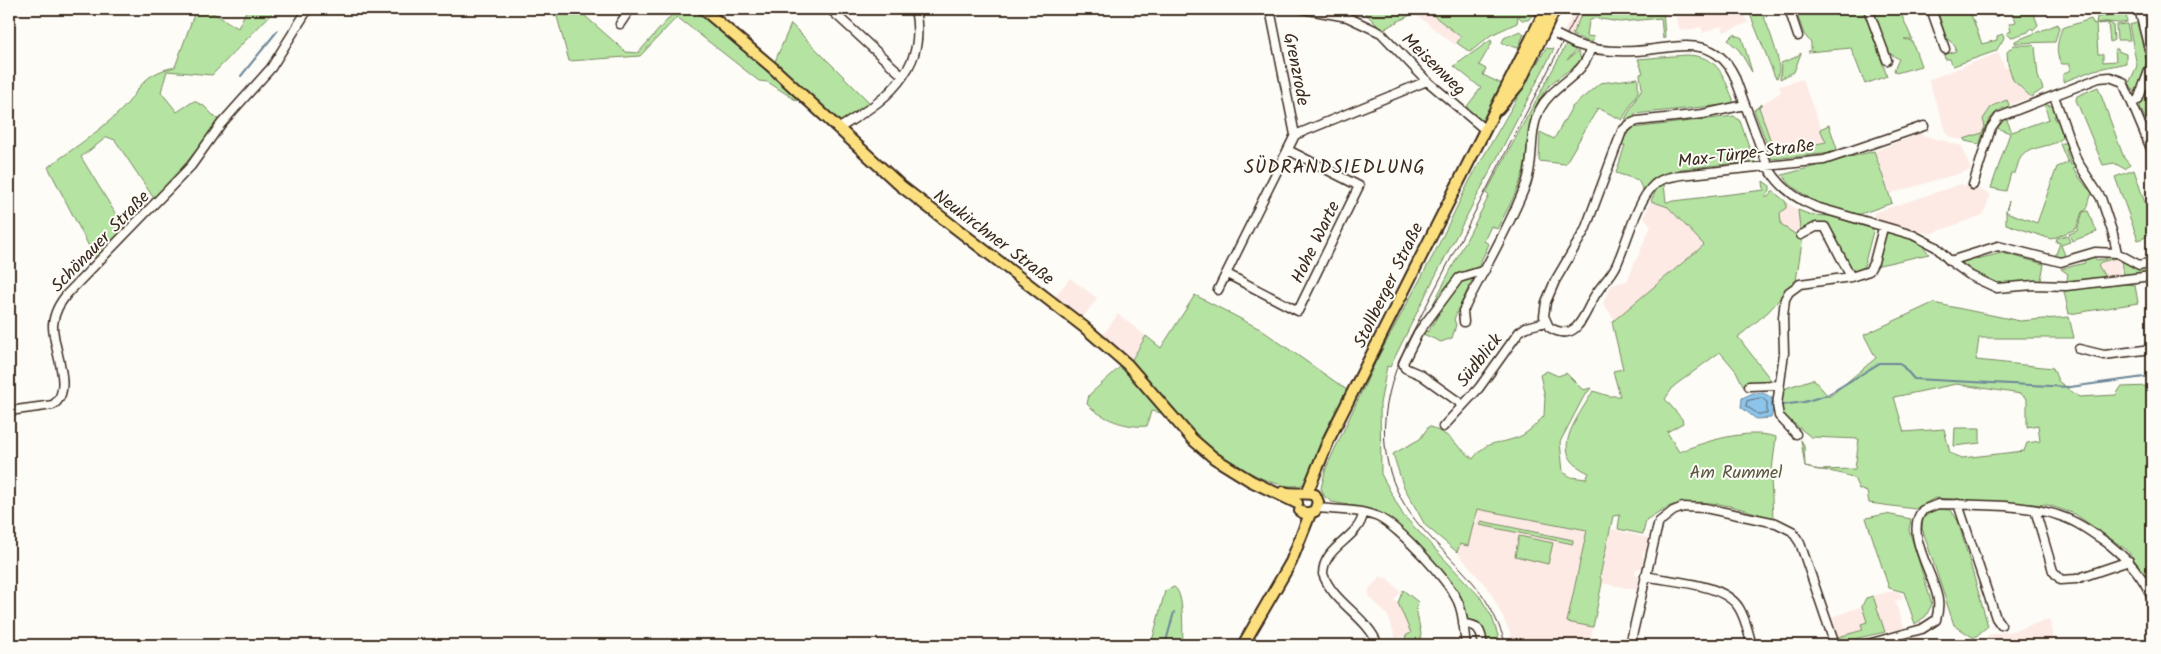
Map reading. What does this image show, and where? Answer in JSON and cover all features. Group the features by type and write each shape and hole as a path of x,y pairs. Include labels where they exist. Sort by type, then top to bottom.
{"main road":[{"name":"Neukirchner Straße","path":"703,9 773,68 901,186 1084,327 1127,364 1192,439 1214,458 1265,488 1308,503"},
{"name":"Stollberger Straße","path":"1540,28 1546,9"},
{"name":"Stollberger Straße","path":"1243,645 1281,581 1300,540 1308,503 1330,437 1485,127 1540,28 1555,9"}],"street":[{"name":"Schönauer Straße","path":"9,411 53,405 59,401 63,393 53,325 59,305 67,294 191,166 221,124 271,68 308,9"},
{"path":"620,24 630,9"},
{"path":"830,9 903,76"},
{"path":"838,129 874,106 894,88 903,76 912,61 918,42 915,9"},
{"name":"Grenzrode","path":"1270,9 1295,135"},
{"name":"Meisenweg","path":"1303,9 1336,14 1381,33 1427,81 1485,127"},
{"path":"1789,9 1798,36"},
{"path":"1868,9 1887,60"},
{"path":"1931,9 1945,49"},
{"path":"2138,9 2152,61"},
{"path":"1540,28 1590,49 1636,51 1688,46 1710,50 1722,56 1729,66 1768,167 1777,181 1804,202 1883,228 1902,232 1936,247 1950,261 1971,276 1997,288 2034,285 2066,286 2152,276"},
{"path":"1464,322 1463,311 1485,270 1526,183 1532,162 1533,131 1539,111 1550,93 1586,63 1590,49"},
{"path":"2133,102 2138,100 2149,70 2152,69"},
{"path":"1973,185 1994,122 2005,113 2099,78 2110,77 2123,82 2152,151"},
{"path":"1218,290 1295,135 1427,81"},
{"path":"2054,96 2077,161 2101,198 2117,252"},
{"path":"1546,322 1544,310 1546,302 1555,281 1585,230 1622,131 1637,121 1712,113 1745,106"},
{"name":"Max-Türpe-Straße","path":"1546,322 1554,330 1566,332 1578,326 1594,297 1610,276 1647,194 1658,182 1681,175 1768,167 1839,156 1924,126"},
{"name":"Hohe Warte","path":"1227,274 1298,312 1359,186 1288,150"},
{"path":"1801,235 1816,227 1825,227 1852,277"},
{"path":"1796,434 1779,416 1778,385 1784,353 1783,307 1789,292 1800,284 1852,277 1869,271 1874,262 1883,228"},
{"path":"1950,261 1998,246 2061,262 2095,252 2117,252 2139,265 2152,262"},
{"path":"1463,405 1421,375 1405,368 1403,363 1418,333 1458,278 1485,270"},
{"name":"Südblick","path":"1443,427 1479,388 1520,332 1526,327 1546,322"},
{"path":"2079,349 2104,355 2152,349"},
{"path":"1749,386 1778,385"},
{"path":"1308,503 1377,516 1388,522 1440,576 1455,595 1463,624 1466,645"},
{"path":"1864,645 1922,629 1936,620 1938,598 1923,556 1916,524 1919,514 1926,507 1938,504 2035,510 2062,516 2082,526 2129,561 2138,572 2152,599"},
{"path":"1958,504 1996,618 2001,625"},
{"path":"1630,645 1659,522 1680,508 1705,508 1776,523 1792,532 1800,543 1835,645"},
{"path":"2035,510 2053,571 2061,580 2076,579 2129,561"},
{"path":"1363,514 1357,528 1326,558 1323,567 1325,578 1374,634 1378,645"},
{"path":"1645,576 1715,590 1729,597 1742,615 1752,645"},
{"path":"1463,624 1473,624 1478,628 1482,633 1483,645"}],"shaded area":[{"path":"1418,9 1425,9 1461,37 1455,45 1414,13"},
{"path":"1576,9 1585,9 1571,37 1563,33"},
{"path":"1673,9 1733,9 1736,16 1744,13 1748,23 1724,32 1721,26 1703,33 1701,27 1685,31 1684,29 1680,30"},
{"path":"1998,53 2005,68 2009,67 2013,80 2031,97 2009,105 2007,100 1983,118 1985,127 1982,133 1960,140 1948,136 1928,80"},
{"path":"1802,79 1826,141 1801,147 1797,146 1779,152 1778,147 1773,148 1759,106 1781,92 1779,86"},
{"path":"1919,134 1962,146 1971,170 1889,194 1874,151"},
{"path":"1961,184 1991,194 1983,215 1930,234 1874,219 1873,213"},
{"path":"1651,201 1668,207 1704,244 1616,322 1603,303 1612,285 1627,281 1651,226 1644,217"},
{"path":"1786,202 1798,210 1800,229 1798,236 1781,225 1780,213 1786,208"},
{"path":"2116,258 2119,260 2122,278 2108,282 2098,265 2101,262"},
{"path":"1070,278 1097,298 1082,319 1054,298"},
{"path":"1118,314 1146,336 1130,361 1102,336"},
{"path":"1477,509 1587,530 1567,622 1593,627 1589,645 1512,645 1510,632 1490,591 1457,552 1460,544 1468,545"},
{"path":"1611,529 1649,538 1646,552 1643,551 1642,555 1644,558 1643,568 1636,569 1635,575 1639,576 1637,590 1602,583 1600,576"},
{"path":"1380,577 1387,578 1401,592 1394,600 1401,606 1411,633 1396,639 1388,616 1369,596 1369,589"},
{"path":"1887,592 1899,592 1904,598 1895,601 1904,628 1885,632 1873,596"},
{"path":"1862,606 1867,622 1863,630 1838,637 1832,617"},
{"path":"2049,619 2053,633 2053,645 1987,645 1985,641 1988,635 2016,630"}],"green space":[{"path":"196,9 206,9 238,28 247,9 276,9 212,75 167,71 161,92 177,112 194,101 204,106 220,122 155,200 115,140 107,137 81,157 126,231 95,258 48,167 115,116 146,80 162,70 175,67"},
{"path":"555,9 577,9 626,52 638,53 677,9 694,9 797,97 797,101 768,82 759,81 677,17 640,56 569,61"},
{"path":"1361,9 1418,9 1382,30"},
{"path":"1425,9 1538,9 1528,20 1522,20 1518,16 1517,23 1491,35 1470,52 1457,43 1461,37"},
{"path":"1584,9 1616,9 1633,13 1646,9 1663,9 1665,38 1663,39 1661,18 1620,22 1595,18 1589,21 1587,36 1594,37 1592,43 1572,35"},
{"path":"1748,9 1761,9 1777,55 1779,72 1777,78 1775,77"},
{"path":"1795,9 1863,9 1887,76 1865,84 1851,48 1808,52 1811,49 1811,43 1804,34"},
{"path":"1871,9 1899,9 1912,39 1904,39 1912,41 1921,66 1896,73 1894,70 1899,59 1889,53"},
{"path":"1937,9 1969,9 1982,44 1997,40 1997,36 2003,34 2004,38 1996,51 1953,66 1950,59 1945,59 1944,55 1956,51 1955,45 1946,38"},
{"path":"2012,9 2032,9 2038,25 2033,30 2031,28 2028,32 2012,37 2007,35 2011,31 2009,24 2016,22"},
{"path":"2119,13 2126,14 2127,22 2096,23 2097,17"},
{"path":"2091,19 2094,25 2096,24 2098,54 2103,54 2103,62 2116,61 2115,49 2118,49 2118,51 2126,54 2126,63 2094,70 2063,82 2063,74 2070,70 2070,64 2062,64 2058,56 2058,42 2062,28"},
{"path":"2108,22 2113,25 2114,40 2110,42 2108,23 2096,24"},
{"path":"2137,23 2147,61 2136,94 2129,83 2137,66 2129,25"},
{"path":"791,24 872,105 839,124 773,66"},
{"path":"2058,24 2059,28 2055,42 2015,43 2015,41"},
{"path":"2127,24 2130,40 2117,40 2116,25"},
{"path":"1520,31 1524,34 1518,48 1502,43 1504,38"},
{"path":"1734,34 1742,38 1752,72 1739,50 1728,40"},
{"path":"1491,40 1492,43 1479,65 1486,69 1483,75 1502,84 1482,123 1465,109 1481,88 1454,66"},
{"path":"1566,45 1576,50 1567,60 1578,51 1581,59 1550,85 1540,99 1530,125 1527,143 1531,143 1531,145 1527,146 1521,179 1497,229 1491,226 1484,241 1489,244 1454,319 1456,325 1452,338 1441,342 1421,333 1424,329 1428,332 1439,314 1430,310 1489,196 1486,193"},
{"path":"2014,45 2033,45 2035,47 2038,76 2043,89 2031,97 2013,80 2008,64 2007,52"},
{"path":"1546,48 1554,49 1428,290 1390,367 1387,366 1380,404 1381,474 1403,515 1480,597 1492,617 1501,645 1485,642 1483,630 1479,622 1466,619 1458,594 1449,582 1386,518 1360,507 1332,502 1324,496 1321,488 1326,468 1377,359 1435,252 1470,180"},
{"path":"1801,53 1794,72 1780,79 1781,63"},
{"path":"1686,55 1705,59 1717,68 1722,74 1733,99 1733,104 1634,114 1635,118 1625,119 1642,88 1640,74 1643,73 1638,59"},
{"path":"2151,76 2152,81 2152,134 2140,107"},
{"path":"1638,78 1638,92 1622,120 1598,108 1565,164 1539,161 1540,132 1554,139 1572,107 1600,83"},
{"path":"2098,87 2124,158 2130,165 2125,169 2114,163 2103,165 2076,100 2077,96"},
{"path":"2007,100 2008,110 2004,108 1994,114 1988,122 1980,142 1983,145 1965,141 1964,139 1982,133 1985,127 1983,119 1992,106"},
{"path":"1762,104 1759,107 1773,148 1778,147 1779,150 1770,152 1754,110"},
{"path":"2044,104 2054,107 2057,115 2054,116 2056,121 2059,120 2065,135 2056,143 2025,153 2019,161 2015,173 2011,173 2006,191 1991,188 2010,133 1997,128 2006,118 2012,132 2049,119"},
{"path":"1734,116 1740,121 1756,166 1741,168 1739,163 1680,169 1680,173 1655,178 1643,190 1638,180 1616,173 1625,145 1622,145 1624,138 1633,128"},
{"path":"1829,125 1837,149 1833,153 1771,159 1772,154 1797,146 1801,147 1826,142 1820,129"},
{"path":"2067,143 2069,147 2066,149 2071,165 2075,164 2076,168 2073,169 2088,189 2090,187 2095,193 2091,195 2087,209 2082,212 2076,229 2051,239 2006,224 2006,212 2037,223 2057,167 2068,163 2060,144"},
{"path":"1874,151 1892,203 1855,216 1813,201 1791,185 1782,175"},
{"path":"2134,170 2152,224 2152,235 2138,240 2115,177"},
{"name":"Am Rummel","path":"1763,181 1770,186 1770,190 1765,197 1768,197 1773,191 1786,202 1786,208 1780,213 1781,225 1798,236 1800,229 1798,210 1811,215 1830,216 1873,229 1864,266 1859,271 1853,271 1848,266 1826,225 1803,236 1796,281 1768,312 1738,337 1774,384 1743,385 1736,371 1720,352 1674,386 1665,399 1682,419 1683,423 1667,432 1679,452 1727,437 1753,434 1776,437 1771,478 1773,519 1724,505 1698,502 1685,503 1670,506 1646,520 1643,534 1618,529 1620,515 1613,516 1600,576 1602,583 1593,627 1567,622 1587,530 1477,509 1468,546 1460,544 1457,552 1425,525 1403,485 1393,454 1420,439 1429,426 1446,435 1473,459 1482,449 1491,444 1518,438 1544,416 1545,397 1540,375 1547,371 1558,376 1566,373 1583,390 1591,388 1583,398 1560,442 1563,472 1571,477 1586,479 1589,473 1576,465 1569,456 1567,446 1573,425 1593,391 1609,396 1620,396 1613,371 1623,369 1612,322 1704,245 1668,207 1651,201 1657,188 1664,184 1666,202 1764,190"},
{"path":"2088,211 2097,232 2072,241 2069,234 2077,231 2083,212"},
{"path":"1885,231 1915,241 1929,254 1875,266"},
{"path":"2067,235 2070,242 2061,245 2066,258 2055,257 2060,243 2056,242 2057,238"},
{"path":"2002,253 2044,264 2040,285 1997,288 1950,261 1975,256 1977,259"},
{"path":"2106,254 2116,258 2101,262 2098,265 2108,282 2135,285 2138,303 2069,314 2063,287 2066,286 2068,274 2061,269 2085,263 2082,256 2094,256 2096,260 2106,259"},
{"path":"2122,260 2131,266 2138,267 2138,270 2152,269 2152,273 2124,278"},
{"path":"1195,295 1260,329 1347,390 1322,438 1305,484 1289,486 1272,482 1239,467 1220,455 1188,427 1131,361 1146,336 1161,348"},
{"path":"1933,303 2020,321 2069,317 2074,338 1979,338 1976,360 2053,368 2058,381 2079,397 2116,395 2121,387 2152,386 2152,584 2127,550 2075,514 2048,505 1935,498 1915,509 1869,503 1867,492 1859,489 1854,478 1821,470 1855,469 1859,439 1811,437 1782,414 1780,390 1813,379 1829,397 1876,358 1864,335","holes":["1956,384 2021,394 2027,399 2027,427 2038,425 2040,441 2027,443 2024,451 1962,458 1950,453 1944,429 1904,432 1894,397"]},
{"path":"1120,367 1142,386 1162,413 1151,411 1147,426 1123,424 1107,418 1087,404 1089,395"},
{"path":"1955,428 1980,428 1980,443 1954,446"},
{"path":"1801,440 1804,445 1805,467"},
{"path":"1935,509 1951,510 1958,521 1988,626 1974,638 1954,625 1922,528 1923,518"},
{"path":"1886,514 1911,519 1909,530 1932,604 1926,616 1915,624 1904,592 1889,588 1866,518"},
{"path":"1481,521 1573,540 1573,544 1480,525"},
{"path":"1519,536 1553,543 1548,564 1515,556"},
{"path":"1174,587 1180,597 1183,645 1151,645 1165,591"},
{"path":"1403,590 1418,602 1416,608 1421,634 1419,644 1412,645 1407,642 1405,636 1411,633 1398,603"},
{"path":"1873,596 1885,632 1854,639 1855,642 1851,643 1850,641 1848,644 1843,645 1838,637 1863,630 1861,624 1867,622 1862,606 1866,598"}],"water":[{"path":"1753,393 1763,393 1771,397 1774,406 1771,418 1756,419 1741,407 1742,398"}],"waterway":[{"path":"241,76 278,30"},
{"path":"1782,405 1804,402 1827,395 1880,363 1900,363 1914,379 2070,387 2152,376"},
{"path":"1165,645 1174,612"}],"tram line":[{"path":"1506,645 1490,607 1481,593 1420,526 1404,504 1393,481 1387,458 1385,435 1386,411 1391,387 1409,339 1580,9"},
{"path":"1620,9 1633,11 1641,9"}],"district":[{"name":"SÜDRANDSIEDLUNG","path":"1335,166"}]}
